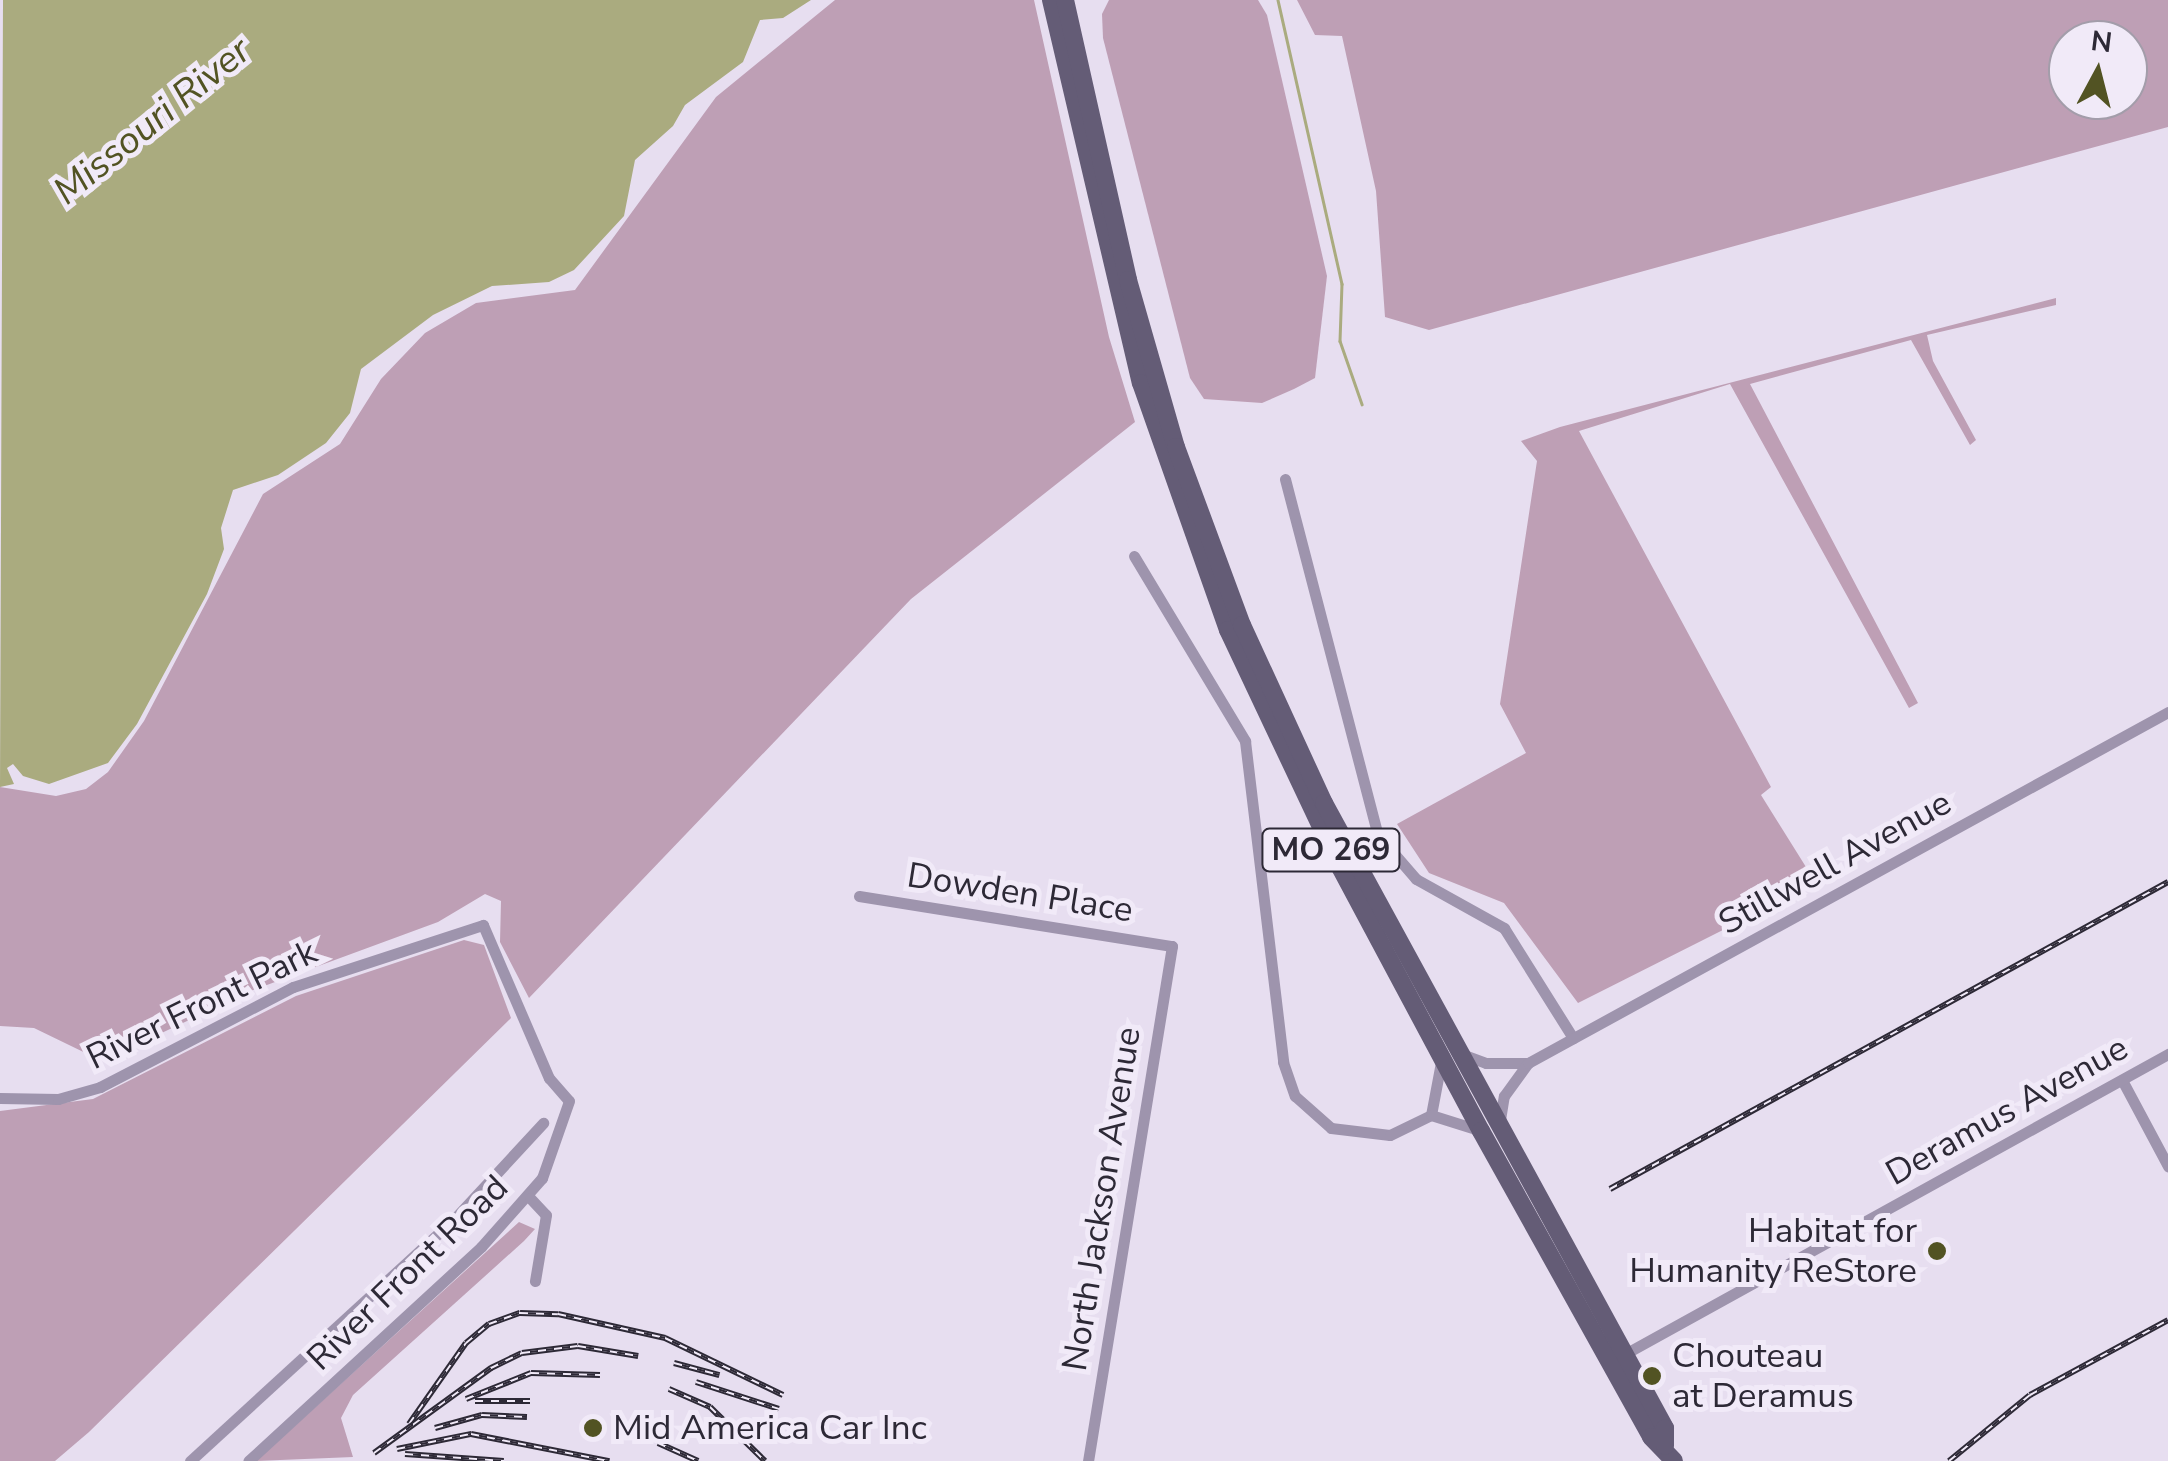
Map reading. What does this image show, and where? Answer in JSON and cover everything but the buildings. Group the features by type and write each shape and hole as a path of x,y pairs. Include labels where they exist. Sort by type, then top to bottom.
{"main road":[{"name":"MO 269","path":"1050,0 1114,287 1207,557 1295,777 1481,1131 1617,1358"},
{"name":"MO 269","path":"1065,0 1128,280 1207,557 1316,786 1500,1122 1617,1358 1651,1437 1669,1453"}],"street":[{"path":"1286,479 1378,835 1416,879 1504,928 1572,1038"},
{"path":"1134,556 1245,741 1283,1062 1295,1096 1316,1120 1370,1138 1431,1115 1481,1131"},
{"name":"Stillwell Avenue","path":"1500,1122 1504,1096 1528,1063 2168,712"},
{"name":"Dowden Place","path":"859,896 1172,946"},
{"name":"River Front Park","path":"0,1098 58,1099 100,1088 294,986 483,925 548,1078 569,1101"},
{"name":"North Jackson Avenue","path":"1088,1461 1172,946"},
{"path":"1431,1115 1441,1087 1440,1053"},
{"path":"1463,1054 1486,1063 1528,1063"},
{"name":"Deramus Avenue","path":"1617,1358 2168,1054"},
{"path":"2122,1080 2168,1166"},
{"name":"River Front Road","path":"248,1461 530,1198 569,1101"},
{"name":"River Front Road","path":"190,1461 457,1216 543,1123"},
{"path":"530,1198 546,1215 535,1281"}],"shaded area":[{"path":"835,0 1034,0 1109,337 1135,422 911,599 529,998 500,942 501,901 485,894 438,922 253,990 102,1061 34,1028 0,1026 0,787 56,796 86,789 108,772 144,721 263,494 340,444 381,379 425,333 476,303 575,290 716,97"},
{"path":"1109,0 1258,0 1267,15 1327,276 1315,378 1262,403 1204,399 1190,378 1103,38 1102,14"},
{"path":"1297,0 2168,0 2168,127 1429,330 1385,317 1376,191 1342,36 1315,35"},
{"path":"2056,298 2056,305 1927,335 1933,361 1976,440 1970,445 1911,340 1750,384 1918,703 1909,708 1730,384 1579,431 1771,787 1761,795 1816,883 1578,1003 1504,903 1429,873 1397,824 1526,753 1500,704 1537,461 1521,441 1560,427"},
{"path":"464,940 484,945 511,1018 89,1432 55,1461 0,1461 0,1111 93,1099 296,996"},
{"path":"519,1222 535,1229 353,1395 341,1418 353,1457 256,1461"}],"water":[{"name":"Missouri River","path":"3,0 811,0 783,18 760,20 743,62 685,105 673,126 635,160 624,216 574,270 549,282 492,286 433,315 361,369 350,413 326,443 278,475 233,490 221,528 224,549 207,594 137,724 108,763 49,784 23,776 13,764 7,768 14,784 0,787"}],"waterway":[{"path":"1278,0 1342,284 1340,341 1362,404"}],"railway":[{"path":"1610,1189 2168,882"},
{"path":"409,1424 466,1343 489,1324 520,1313 558,1314 665,1338 783,1395"},
{"path":"1949,1461 2030,1395 2168,1320"},
{"path":"374,1453 491,1368 522,1353 578,1346 638,1356"},
{"path":"674,1363 719,1375"},
{"path":"466,1399 531,1373 600,1375"},
{"path":"696,1382 779,1409"},
{"path":"669,1389 710,1407 765,1461"},
{"path":"475,1401 530,1401"},
{"path":"435,1428 482,1415 527,1417"},
{"path":"397,1449 471,1434 609,1461"},
{"path":"658,1443 698,1461"},
{"path":"405,1454 504,1461"}],"place":[{"name":"Habitat for Humanity ReStore","path":"1937,1251"},
{"name":"Chouteau at Deramus","path":"1652,1376"},
{"name":"Mid America Car Inc","path":"593,1428"}]}
